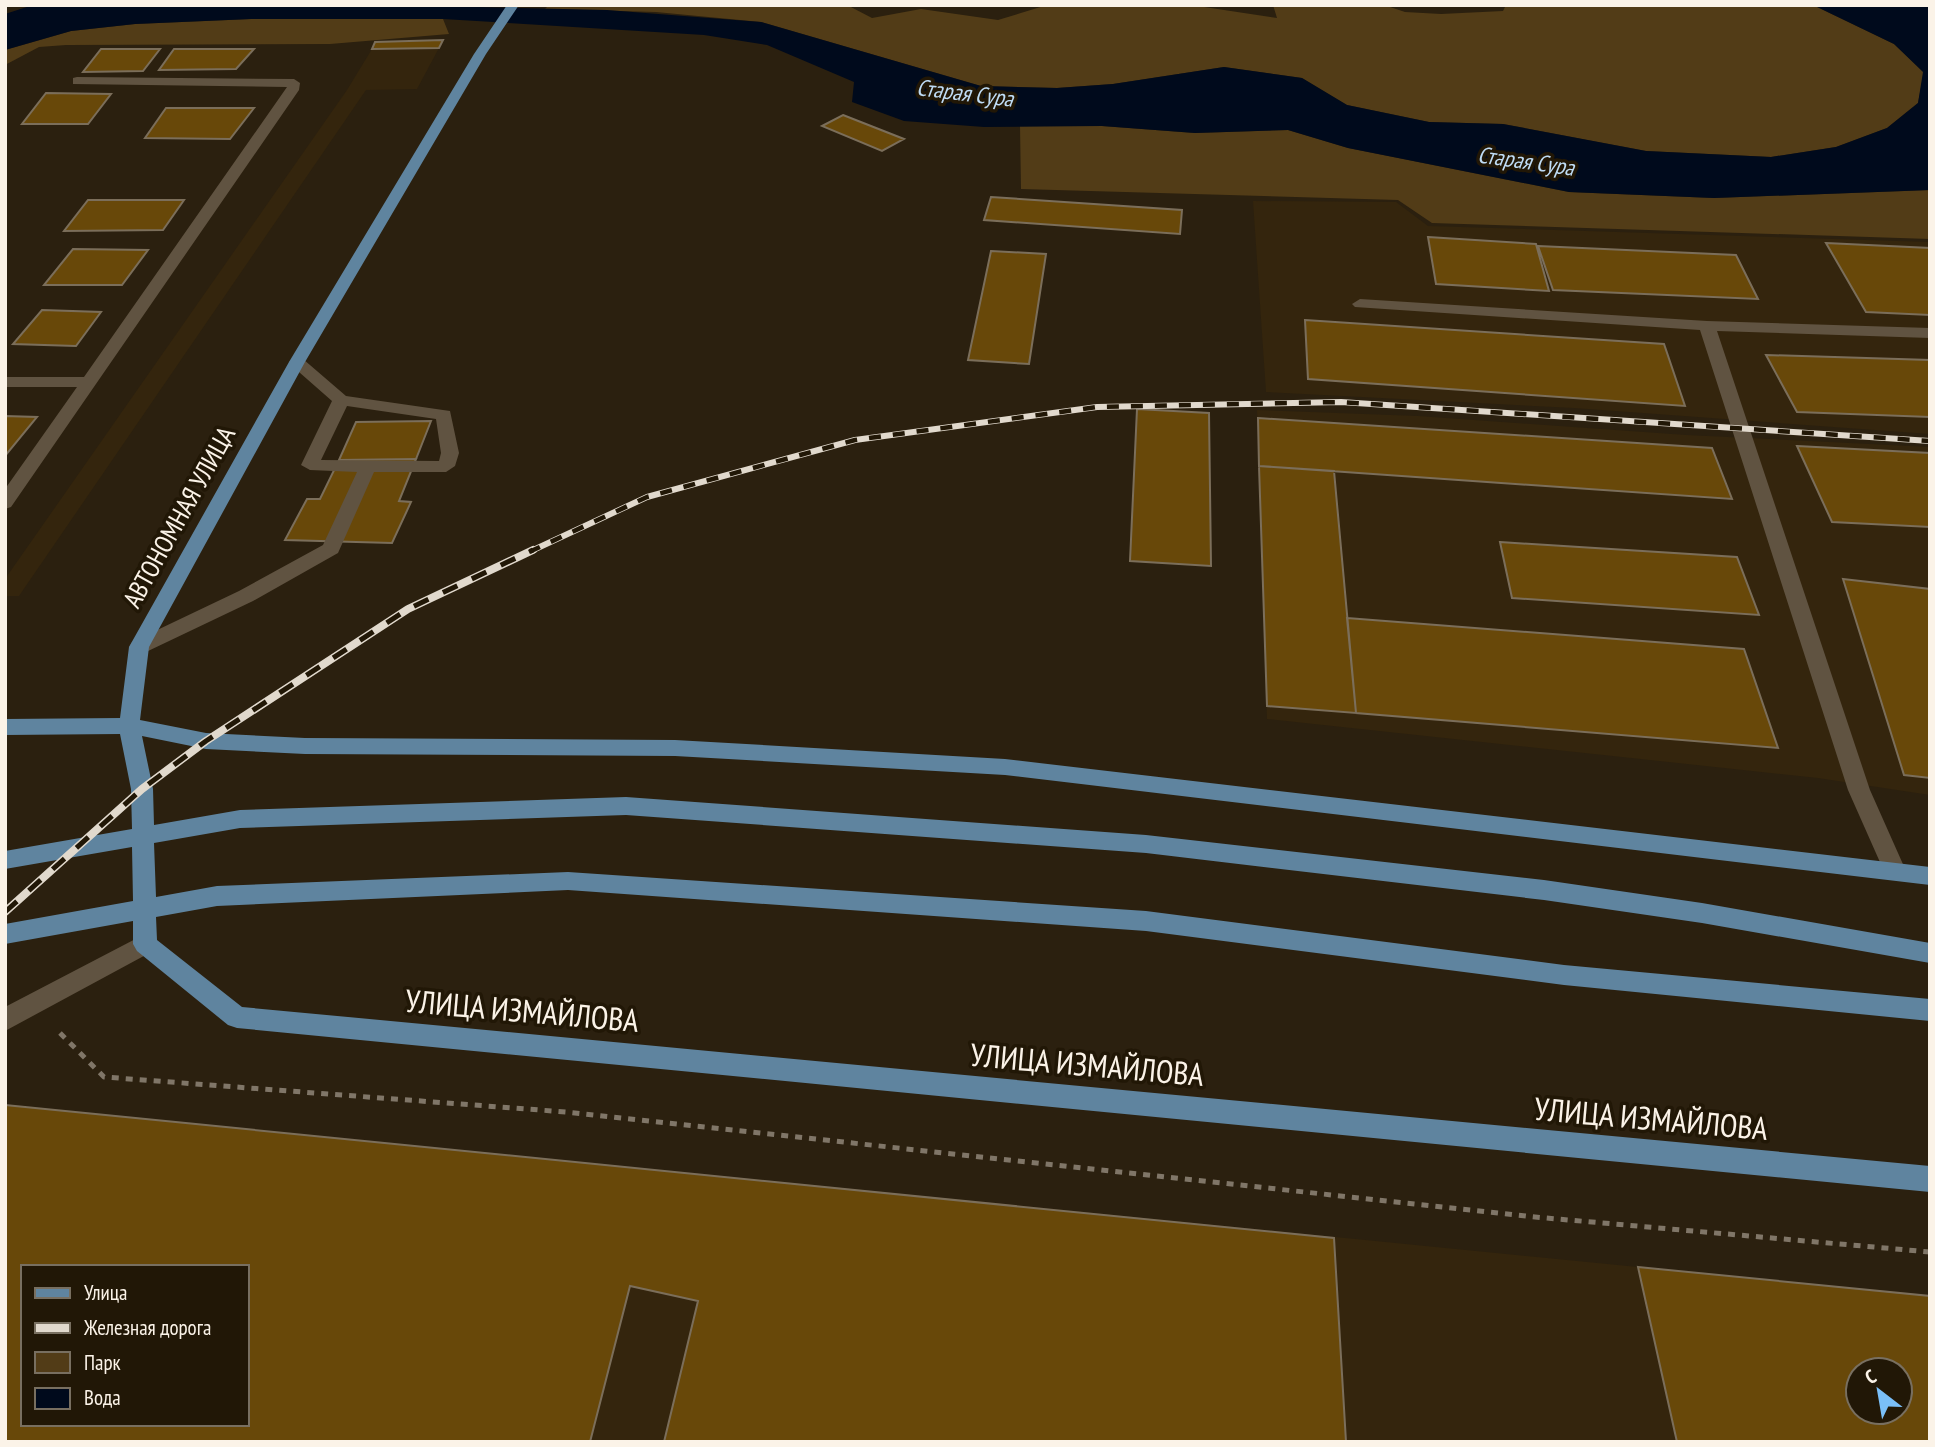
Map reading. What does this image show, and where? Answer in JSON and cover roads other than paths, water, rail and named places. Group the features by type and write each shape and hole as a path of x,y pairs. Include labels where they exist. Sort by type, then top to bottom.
{"main road":[{"name":"АВТОНОМНАЯ УЛИЦА","path":"145,944 142,789 129,726 139,647 297,362 480,54 513,5"},
{"path":"5,727 129,726 206,741 305,746 675,748 1005,767 1930,876"},
{"path":"5,860 240,819 626,806 1146,844 1544,890 1702,912 1930,953"},
{"path":"5,934 216,896 568,881 1146,921 1564,975 1930,1010"},
{"name":"УЛИЦА ИЗМАЙЛОВА","path":"145,944 237,1017 1930,1179"}],"street":[{"path":"5,503 293,90 294,83 77,81"},
{"path":"1360,304 1707,327 1930,333"},
{"path":"1707,327 1859,790 1895,871"},
{"path":"297,362 341,400 444,415 450,453 446,466 310,465 341,400"},
{"path":"5,383 88,382"},
{"path":"139,647 246,596 331,549 368,467"},
{"path":"5,1020 145,944"}],"water":[{"name":"Старая Сура","path":"33,5 395,5 607,10 761,22 981,86 1057,88 1113,84 1224,67 1302,78 1347,105 1429,122 1503,124 1646,151 1771,157 1836,147 1887,128 1918,103 1923,72 1894,44 1813,5 1930,5 1930,190 1714,198 1569,192 1348,148 1288,130 1195,133 1102,126 984,127 904,121 852,102 854,82 767,45 704,35 443,19 251,19 135,24 71,31 5,50 5,14"}],"railway":[{"path":"529,552 647,497 855,440 1097,407 1341,402 1930,441"},
{"path":"5,912 142,789 206,741 408,609 533,550"}]}
